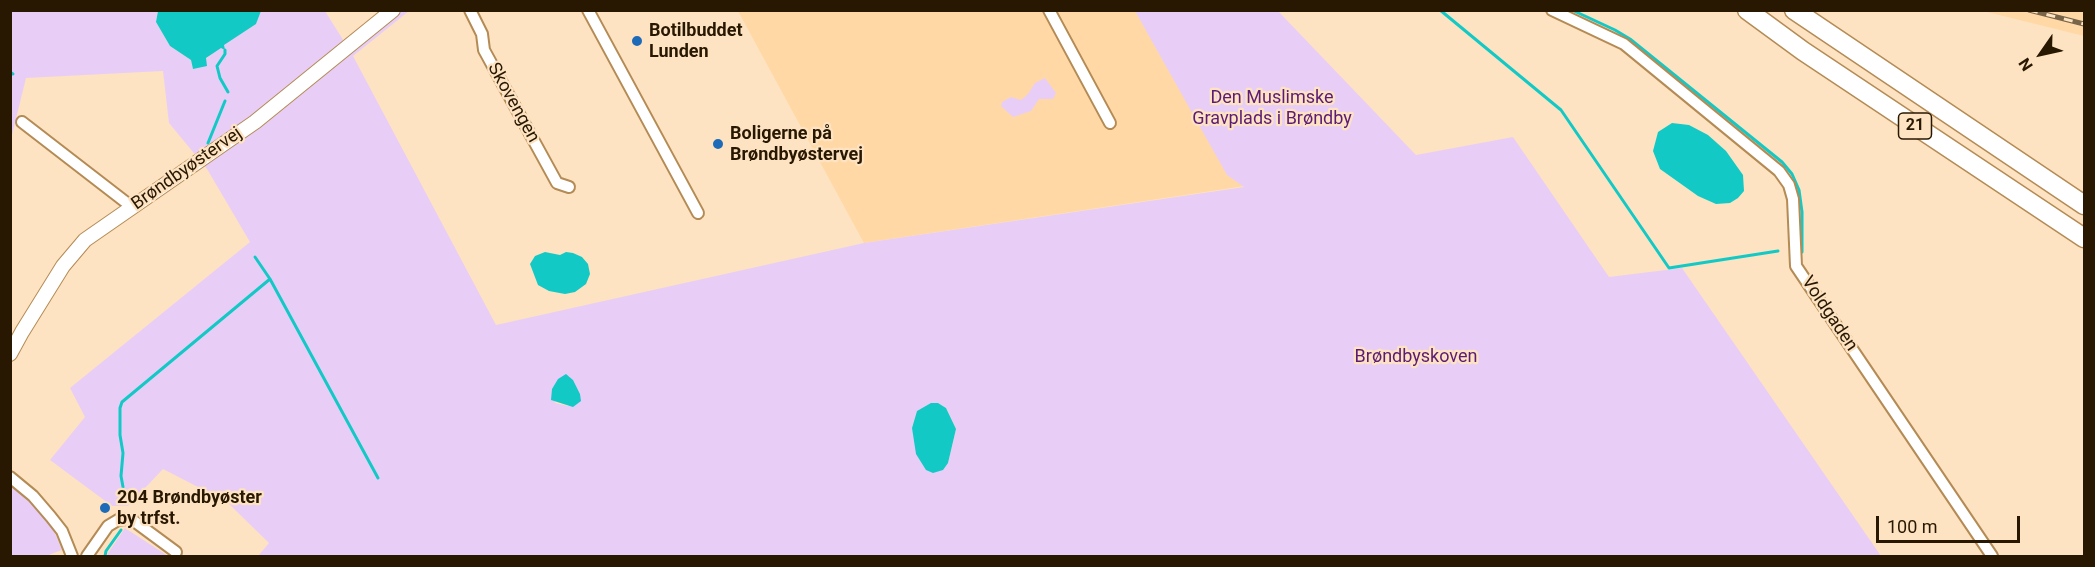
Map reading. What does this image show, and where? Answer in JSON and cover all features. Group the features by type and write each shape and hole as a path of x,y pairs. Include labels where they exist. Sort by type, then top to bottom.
{"highway":[{"name":"21","path":"1747,10 1803,51 2085,238"},
{"name":"21","path":"1794,10 2085,205"},
{"path":"1973,130 2043,165 2085,191"},
{"path":"2020,196 2085,249"}],"street":[{"name":"Brøndbyøstervej","path":"10,354 45,293 85,240 255,122 393,10"},
{"name":"Skovengen","path":"470,10 482,34 484,50 557,183 569,187"},
{"path":"588,10 698,213"},
{"path":"1049,10 1110,123"},
{"name":"Voldgaden","path":"1552,10 1624,45 1779,171 1789,185 1793,199 1796,266 1992,556"},
{"path":"22,122 132,207"},
{"path":"10,477 33,496 62,531 72,556"},
{"path":"87,556 108,526 125,519 134,521 176,552"}],"shaded area":[{"path":"738,11 1135,11 1245,186 864,243"},
{"path":"1983,11 2084,11 2084,36"}],"green space":[{"name":"Brøndbyskoven","path":"11,11 158,11 156,22 170,46 191,60 193,69 223,45 256,24 261,11 325,11 350,51 400,11 409,11 353,56 496,325 864,243 1244,187 1227,175 1135,11 1278,11 1416,155 1513,137 1609,277 1682,268 1881,556 258,556 269,543 227,502 163,469 128,506 112,506 50,460 85,417 70,388 250,242 207,169 169,123 163,71 26,78 11,139","holes":["569,376 580,394 568,406 555,403 558,379","938,403 946,408 956,429 948,463 912,428 917,411"]},
{"path":"1045,78 1056,93 1053,99 1039,99 1031,111 1013,117 1001,106 1002,102 1011,97 1021,100 1035,83"},
{"path":"10,484 43,514 62,550 46,556 11,556"},
{"path":"125,528 168,556 106,556"}],"water":[{"path":"158,10 261,11 256,24 224,45 225,50 221,48 206,58 207,66 193,69 191,60 170,46 156,22"},
{"path":"1672,123 1689,125 1708,135 1726,151 1743,175 1744,191 1738,198 1730,203 1716,204 1698,196 1660,169 1653,151 1658,132"},
{"path":"545,252 560,255 566,252 582,257 588,264 590,274 586,284 575,292 565,294 549,291 538,285 530,264 535,256"},
{"path":"566,374 573,380 580,394 581,401 573,407 551,400 552,389 558,379"},
{"path":"931,403 938,403 946,408 956,429 948,463 943,470 933,473 926,470 916,454 912,428 917,411"}],"waterway":[{"path":"1440,10 1561,110 1669,268 1778,251"},
{"path":"1572,10 1630,39 1782,162 1792,174 1799,190 1802,212 1802,252"},
{"path":"225,50 217,66 220,78 228,92"},
{"path":"208,143 225,101"},
{"path":"255,257 270,279 378,478"},
{"path":"123,487 121,476 123,453 120,435 122,402 270,279"},
{"path":"105,556 121,530"}],"railway":[{"path":"2029,10 2084,24"}],"place":[{"name":"Botilbuddet Lunden","path":"637,41"},
{"name":"Boligerne på Brøndbyøstervej","path":"718,144"},
{"name":"204 Brøndbyøster by trfst.","path":"105,508"}],"park label":[{"name":"Den Muslimske Gravplads i Brøndby","path":"1272,108"}]}
